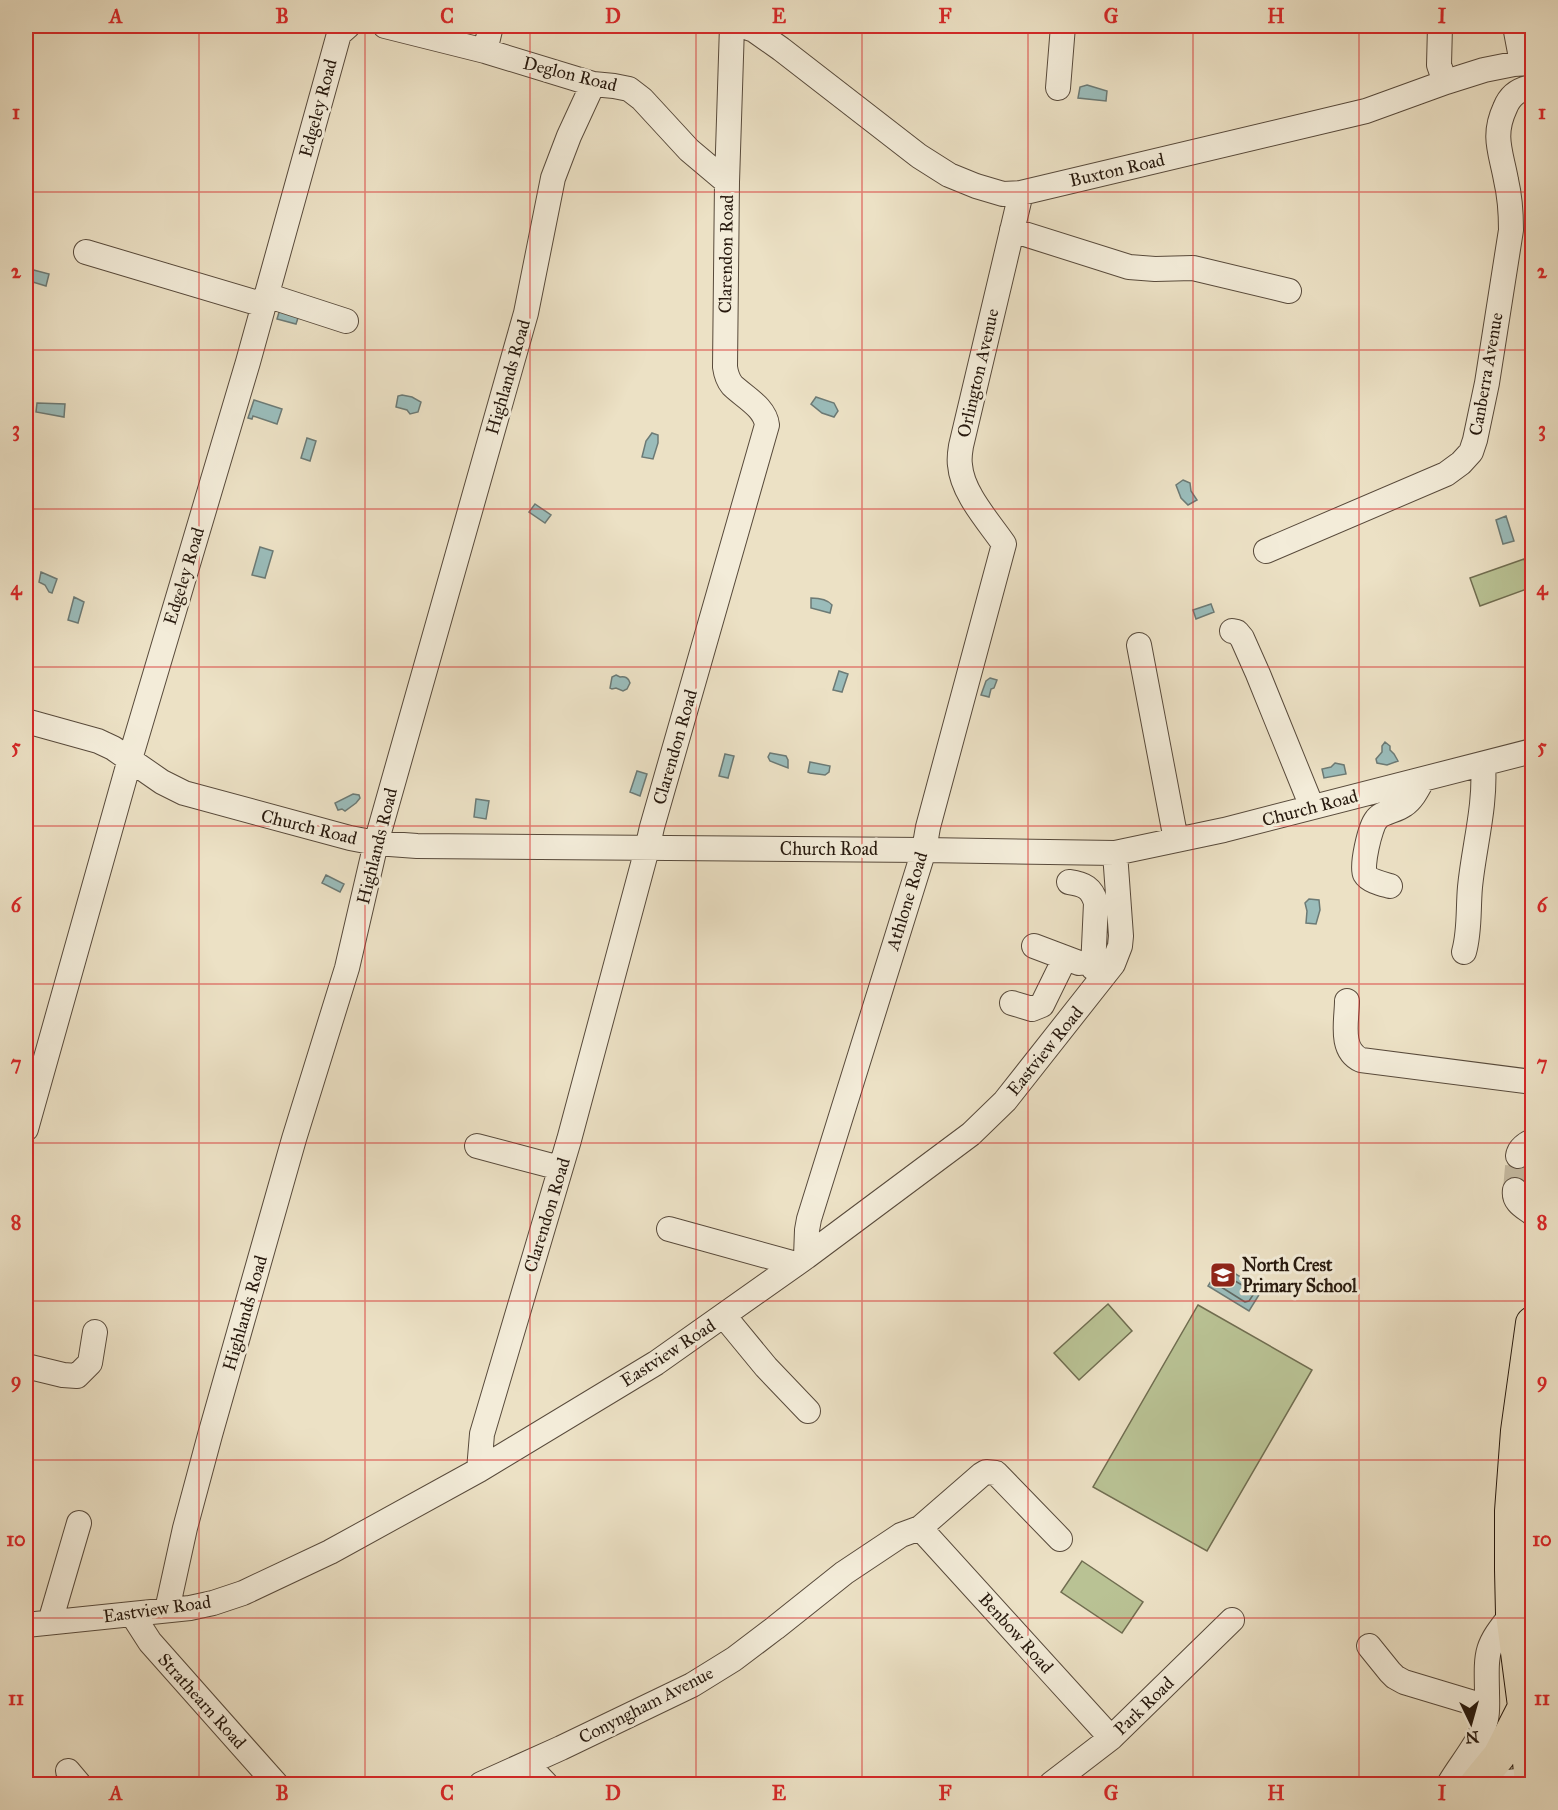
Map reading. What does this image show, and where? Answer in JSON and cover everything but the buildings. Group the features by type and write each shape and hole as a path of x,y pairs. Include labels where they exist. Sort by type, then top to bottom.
{"main road":[{"path":"1532,1781 1512,1614 1512,1499 1517,1431 1533,1323"},
{"path":"1476,1785 1499,1756 1524,1706"}],"street":[{"name":"Edgeley Road","path":"26,1129 130,759 265,300 339,34 348,26"},
{"path":"385,26 485,51 491,26"},
{"name":"Clarendon Road","path":"479,1470 482,1434 560,1168 652,827 767,425 761,412 731,384 725,367 732,26"},
{"name":"Buxton Road","path":"743,26 754,30 781,49 919,156 949,175 1003,194 1021,193 1366,111 1484,70 1528,63"},
{"path":"1058,88 1063,26"},
{"path":"1440,26 1439,65 1445,82"},
{"path":"1515,26 1528,63"},
{"name":"Deglon Road","path":"485,51 593,84 629,89 642,99 689,150 727,182"},
{"name":"Highlands Road","path":"167,1610 185,1528 210,1435 294,1138 347,968 376,843 531,294 553,178 593,84"},
{"name":"Canberra Avenue","path":"1266,551 1446,474 1471,452 1480,421 1511,230 1511,207 1497,129 1508,101 1515,93 1533,87"},
{"name":"Orlington Avenue","path":"1004,544 970,496 963,482 960,465 961,446 1021,193"},
{"path":"1012,231 1129,267 1193,268 1289,291"},
{"path":"86,252 346,321"},
{"name":"Athlone Road","path":"801,1260 809,1219 924,850 928,827 1004,544"},
{"path":"1232,631 1237,632 1242,638 1312,807"},
{"path":"1139,645 1176,840"},
{"name":"Church Road","path":"26,721 98,741 114,748 162,782 184,793 325,832 376,843 417,846 1115,853 1224,830 1533,751"},
{"path":"1464,952 1469,921 1470,887 1484,792 1483,764"},
{"path":"1390,886 1370,879 1365,873 1364,861 1373,826 1378,818 1410,801 1423,779"},
{"name":"Eastview Road","path":"26,1625 190,1608 243,1593 330,1552 479,1470 656,1363 724,1316 971,1134 1005,1101 1100,971 1117,954 1121,936 1115,853"},
{"path":"1034,946 1100,971 1096,903 1085,885 1069,882"},
{"path":"1012,1003 1032,1009 1042,1005 1065,958"},
{"path":"1347,1001 1346,1045 1351,1054 1361,1060 1533,1082"},
{"path":"477,1146 560,1168"},
{"path":"1515,1190 1516,1200 1533,1213"},
{"path":"669,1229 801,1260"},
{"path":"724,1316 766,1367 808,1411"},
{"path":"26,1366 77,1376 90,1363 95,1332"},
{"name":"Conyngham Avenue","path":"481,1785 693,1685 734,1659 844,1573 901,1535 920,1528 986,1472 996,1473 1060,1539"},
{"path":"50,1623 79,1523"},
{"name":"Benbow Road","path":"920,1528 1111,1738"},
{"name":"Strathearn Road","path":"132,1614 150,1642 276,1785"},
{"path":"1449,1785 1475,1743 1485,1721 1487,1655 1496,1634 1512,1614"},
{"name":"Park Road","path":"1051,1785 1111,1738 1232,1620"},
{"path":"1369,1646 1395,1677 1487,1707"},
{"path":"527,1764 546,1785"},
{"path":"1492,1785 1532,1781"}],"green space":[{"path":"1524,559 1532,587 1480,606 1470,578"},
{"path":"1108,1304 1132,1331 1079,1380 1054,1353"},
{"path":"1198,1305 1312,1370 1207,1551 1093,1487"},
{"path":"1082,1561 1143,1602 1122,1633 1061,1592"}],"water":[{"path":"1087,85 1107,91 1106,101 1078,98 1080,87"},
{"path":"26,268 49,274 46,286 26,280"},
{"path":"280,309 299,315 296,324 277,319"},
{"path":"402,395 421,402 418,412 410,414 407,410 396,407 398,396"},
{"path":"816,397 834,403 838,411 834,417 822,413 811,404"},
{"path":"254,400 282,409 277,424 253,416 252,419 248,418"},
{"path":"37,403 65,404 64,417 36,412"},
{"path":"652,433 658,435 653,459 642,457 646,441"},
{"path":"307,438 316,441 310,461 301,458"},
{"path":"1183,480 1190,483 1191,491 1197,500 1188,505 1181,498 1176,485"},
{"path":"535,504 551,515 545,523 529,512"},
{"path":"1506,516 1514,541 1503,544 1496,520"},
{"path":"260,547 273,551 265,578 252,575"},
{"path":"41,572 57,579 52,593 39,582"},
{"path":"74,597 84,602 78,623 68,620"},
{"path":"811,598 822,599 830,603 832,605 830,613 811,608"},
{"path":"1211,604 1214,612 1196,619 1193,610"},
{"path":"839,671 848,674 842,692 833,690"},
{"path":"616,675 629,680 627,689 623,691 610,688 612,677"},
{"path":"990,678 997,680 994,688 991,689 989,697 981,695 986,681"},
{"path":"1385,742 1390,746 1390,750 1398,761 1387,765 1377,763 1376,759 1382,752"},
{"path":"770,753 786,756 788,768 770,761 768,757"},
{"path":"725,754 734,756 728,778 719,776"},
{"path":"810,762 830,766 829,772 825,775 808,772"},
{"path":"1335,763 1344,765 1346,774 1324,778 1322,769 1331,767"},
{"path":"637,771 647,774 640,796 630,792"},
{"path":"353,794 359,795 360,798 356,803 345,811 338,810 335,803"},
{"path":"476,799 489,801 486,819 474,817"},
{"path":"326,875 344,884 340,892 322,883"},
{"path":"1309,899 1319,900 1320,910 1316,924 1306,923 1305,903"},
{"path":"1221,1265 1262,1290 1249,1311 1208,1286"}],"tunnel":[{"path":"1515,1190 1518,1156"}],"place":[{"name":"North Crest Primary School","path":"1223,1275"}]}
